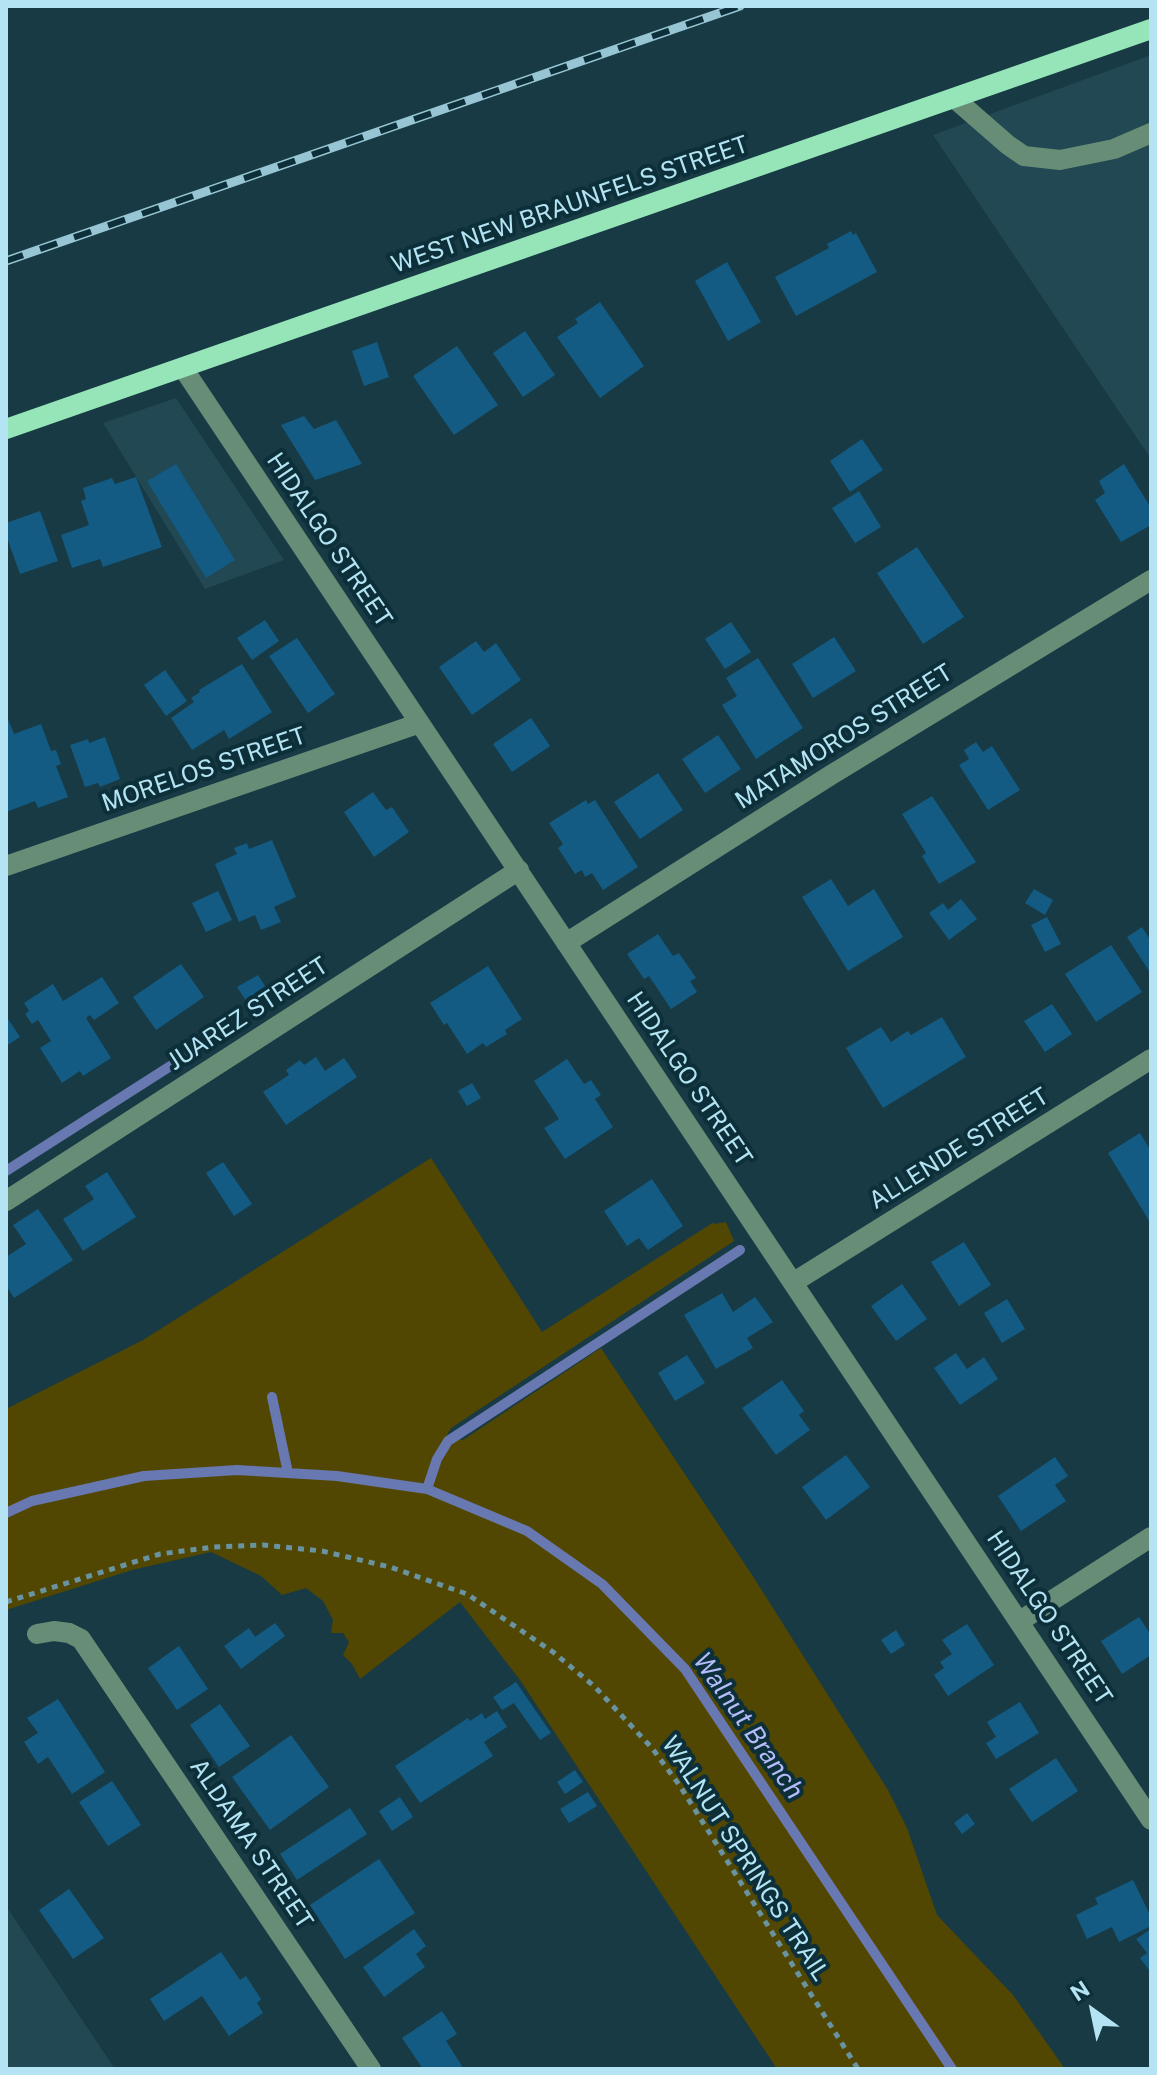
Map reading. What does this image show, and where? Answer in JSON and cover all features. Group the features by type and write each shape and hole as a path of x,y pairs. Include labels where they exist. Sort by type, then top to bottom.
{"main road":[{"name":"WEST NEW BRAUNFELS STREET","path":"6,429 1151,29"}],"street":[{"path":"954,98 1024,156 1060,160 1114,149 1151,133"},
{"name":"HIDALGO STREET","path":"183,368 1151,1820"},
{"name":"MATAMOROS STREET","path":"566,943 870,751 1151,580"},
{"name":"MORELOS STREET","path":"6,866 420,723"},
{"name":"JUAREZ STREET","path":"6,1201 519,870"},
{"name":"ALLENDE STREET","path":"794,1282 1151,1059"},
{"path":"1020,1621 1151,1537"},
{"name":"ALDAMA STREET","path":"37,1634 54,1631 69,1633 81,1639 88,1648 371,2069"}],"path":[{"name":"WALNUT SPRINGS TRAIL","path":"6,1602 160,1554 263,1545 349,1557 429,1579 467,1594 553,1652 594,1686 652,1748 680,1786 858,2069"}],"shaded area":[{"path":"1151,55 1151,459 933,135"},
{"path":"176,398 284,560 205,589 103,423"},
{"path":"431,1158 542,1332 714,1222 726,1222 734,1241 451,1428 446,1437 463,1440 601,1348 754,1578 888,1790 907,1828 937,1915 1013,1995 1065,2069 777,2069 520,1680 460,1602 360,1679 343,1655 349,1642 343,1633 331,1633 333,1620 323,1601 306,1588 282,1595 261,1576 211,1552 132,1570 6,1610 6,1409 143,1340"},
{"path":"6,1906 115,2069 6,2069"}],"building":[{"path":"851,231 853,235 856,233 877,272 796,316 775,277 829,248 827,244"},
{"path":"727,262 761,322 728,341 695,281"},
{"path":"600,302 644,366 600,398 557,337 578,323 575,319"},
{"path":"525,331 555,375 523,397 493,353"},
{"path":"377,342 389,377 364,386 352,351"},
{"path":"457,346 498,405 454,435 413,376"},
{"path":"304,416 314,429 336,420 362,464 315,480 281,425"},
{"path":"862,439 883,470 850,492 830,461"},
{"path":"176,464 235,560 206,578 147,481"},
{"path":"1124,464 1151,508 1151,525 1121,542 1095,500 1105,493 1099,481"},
{"path":"136,477 162,547 103,567 100,559 72,568 61,535 89,525 81,501 86,499 83,488 112,478 115,484"},
{"path":"859,491 881,527 855,543 832,508"},
{"path":"40,511 58,561 20,574 6,535 6,523"},
{"path":"917,547 964,617 923,644 877,573"},
{"path":"265,620 279,641 252,660 237,638"},
{"path":"731,622 751,652 725,669 705,639"},
{"path":"834,637 856,671 813,698 792,664"},
{"path":"297,638 335,694 308,713 269,656"},
{"path":"476,641 484,652 496,643 521,680 472,715 439,667"},
{"path":"758,658 803,728 756,759 722,705 737,696 726,678"},
{"path":"242,664 272,712 229,739 224,730 192,750 171,718 194,702 191,698 199,690"},
{"path":"165,670 187,701 166,716 144,685"},
{"path":"6,714 14,734 41,724 51,751 56,750 61,764 56,766 68,797 38,808 35,801 6,812"},
{"path":"531,718 550,746 512,772 493,744"},
{"path":"718,735 741,769 705,793 682,759"},
{"path":"105,737 120,779 100,787 98,783 85,787 70,745"},
{"path":"976,742 983,752 992,746 1020,790 988,810 959,765 969,759 964,750"},
{"path":"658,773 683,810 640,839 614,802"},
{"path":"373,792 386,810 392,807 409,832 374,857 344,812"},
{"path":"932,796 976,862 939,884 922,856 926,853 902,814"},
{"path":"586,800 588,804 595,800 638,867 603,890 592,873 585,877 582,870 575,874 558,848 563,844 549,823"},
{"path":"272,840 296,897 274,907 281,922 261,930 255,915 239,922 215,864 237,854 234,848 247,843 249,849"},
{"path":"831,879 848,906 874,889 903,937 848,971 802,897"},
{"path":"1034,889 1053,900 1045,915 1025,903"},
{"path":"218,891 232,920 206,932 192,903"},
{"path":"961,899 977,919 949,940 929,913 943,903 948,910"},
{"path":"1047,917 1061,944 1045,952 1031,925"},
{"path":"1142,927 1151,941 1151,974 1127,937"},
{"path":"658,934 673,956 679,953 696,978 690,981 697,992 671,1009 649,976 644,979 627,954"},
{"path":"1111,945 1142,992 1096,1022 1065,974"},
{"path":"181,964 204,997 156,1030 133,997"},
{"path":"488,966 522,1019 505,1030 507,1034 486,1047 483,1043 467,1054 430,1003"},
{"path":"258,975 270,994 250,1007 237,987"},
{"path":"102,977 119,1003 94,1020 90,1015 86,1018 111,1058 83,1076 80,1071 62,1083 40,1048 51,1041 38,1020 32,1024 25,1014 29,1011 24,1003 53,984 63,1001"},
{"path":"1052,1004 1072,1034 1045,1052 1024,1021"},
{"path":"6,1016 20,1037 6,1046"},
{"path":"942,1017 966,1057 883,1108 846,1048 881,1027 891,1042 908,1031 911,1035"},
{"path":"316,1057 325,1071 344,1058 357,1077 286,1125 263,1092 289,1075 286,1070 300,1060 304,1065"},
{"path":"567,1059 584,1084 591,1080 601,1095 595,1099 613,1127 565,1159 544,1128 559,1119 534,1081"},
{"path":"472,1083 481,1098 467,1106 458,1091"},
{"path":"1140,1133 1151,1151 1151,1224 1108,1153"},
{"path":"223,1162 252,1204 234,1216 206,1173"},
{"path":"107,1172 136,1217 83,1251 63,1219 94,1199 85,1186"},
{"path":"652,1179 683,1226 648,1250 639,1238 627,1246 604,1211"},
{"path":"38,1209 73,1260 14,1298 6,1285 6,1257 26,1244 13,1225"},
{"path":"964,1242 991,1285 959,1306 931,1262"},
{"path":"902,1284 927,1319 896,1341 871,1306"},
{"path":"722,1293 733,1312 755,1297 773,1322 747,1338 753,1348 716,1369 684,1315"},
{"path":"1007,1299 1025,1329 1002,1343 984,1313"},
{"path":"956,1353 967,1369 984,1357 998,1379 960,1405 934,1368"},
{"path":"687,1355 705,1383 675,1401 658,1373"},
{"path":"782,1380 804,1411 799,1415 810,1430 776,1455 742,1408"},
{"path":"846,1455 870,1487 826,1520 802,1487"},
{"path":"1055,1457 1068,1476 1055,1485 1066,1501 1021,1531 998,1496"},
{"path":"1139,1617 1151,1635 1151,1655 1122,1674 1101,1641"},
{"path":"275,1623 285,1636 241,1669 224,1646 249,1628 255,1637"},
{"path":"967,1624 994,1665 948,1696 934,1675 944,1668 940,1662 952,1654 942,1640"},
{"path":"896,1630 905,1645 891,1654 881,1640"},
{"path":"179,1646 208,1689 177,1710 148,1668"},
{"path":"516,1682 551,1733 540,1740 514,1703 502,1710 493,1697"},
{"path":"58,1699 105,1772 72,1794 48,1757 38,1764 24,1742 38,1733 27,1718"},
{"path":"1020,1702 1039,1733 996,1759 986,1743 996,1737 987,1722"},
{"path":"220,1704 250,1746 219,1767 190,1725"},
{"path":"497,1711 507,1727 484,1742 493,1756 420,1803 395,1766 468,1718 470,1721 482,1713 485,1719"},
{"path":"291,1735 329,1787 270,1830 232,1777"},
{"path":"1056,1758 1078,1791 1032,1822 1009,1789"},
{"path":"575,1770 583,1782 565,1794 557,1782"},
{"path":"112,1781 141,1825 108,1846 79,1802"},
{"path":"588,1792 597,1806 569,1823 560,1809"},
{"path":"400,1797 413,1817 392,1831 379,1811"},
{"path":"350,1808 367,1834 297,1880 280,1854"},
{"path":"967,1813 975,1824 962,1834 954,1823"},
{"path":"379,1859 415,1913 345,1959 310,1905"},
{"path":"1133,1880 1151,1917 1151,1926 1119,1942 1112,1927 1087,1939 1076,1915 1098,1904 1095,1898"},
{"path":"69,1889 104,1938 73,1959 39,1910"},
{"path":"414,1929 426,1946 416,1954 425,1967 384,1997 363,1967"},
{"path":"1151,1929 1149,1970 1140,1958 1147,1953 1136,1939"},
{"path":"221,1952 240,1980 246,1976 261,1999 257,2003 263,2013 229,2036 202,1996 164,2021 150,1999"},
{"path":"442,2011 457,2034 446,2041 462,2066 457,2069 423,2069 402,2038"}],"waterway":[{"path":"6,1171 219,1035"},
{"path":"427,1489 437,1459 448,1441 740,1250"},
{"path":"272,1397 288,1473"},
{"name":"Walnut Branch","path":"6,1513 32,1501 144,1476 237,1470 337,1476 427,1489 527,1531 602,1584 685,1669 952,2069"}],"railway":[{"path":"6,261 740,6"}]}
